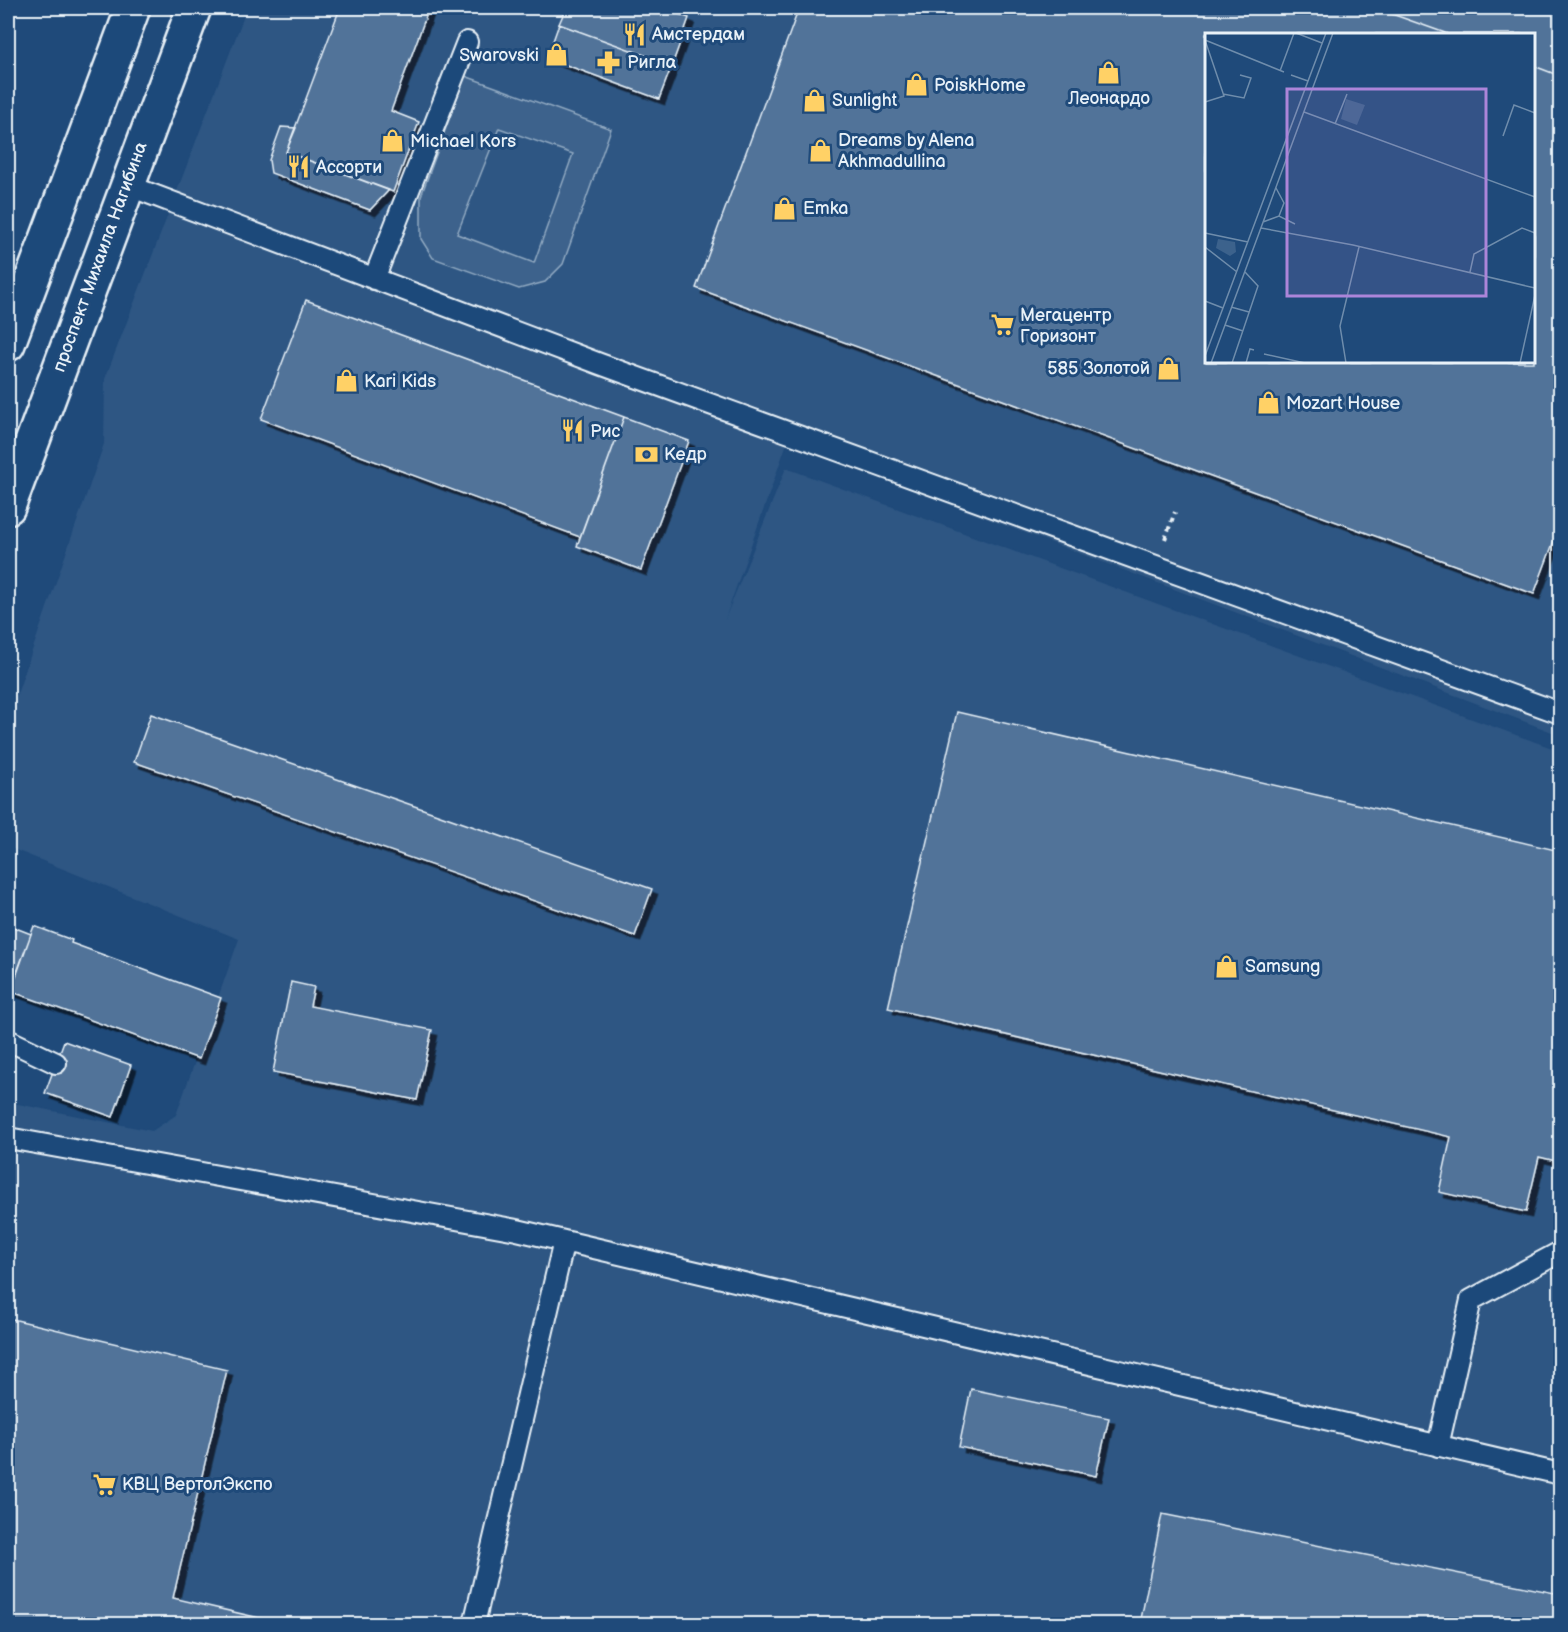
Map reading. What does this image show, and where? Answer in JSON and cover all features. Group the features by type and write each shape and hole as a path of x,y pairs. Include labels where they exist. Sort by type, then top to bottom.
{"main road":[{"path":"8,344 133,8"},
{"name":"проспект Михаила Нагибина","path":"8,507 194,8"}],"lane":[{"path":"374,279 467,42"},
{"path":"127,185 600,364 1560,712"},
{"path":"8,1040 56,1063"},
{"path":"8,1138 517,1230 1560,1474"},
{"path":"474,1624 564,1241"},
{"path":"1438,1446 1471,1300 1560,1252"}],"shaded area":[{"path":"247,8 1560,8 1560,735 787,443 725,619 786,468 1560,751 1560,1624 8,1624 8,1102 152,1131 176,1115 239,939 8,847 8,720 104,444 105,379"},
{"path":"465,76 611,129 563,264 545,282 519,289 433,258 421,239 421,196","holes":["499,128 573,154 534,263 457,234"]}],"building":[{"path":"340,8 429,8 391,111 419,122 393,192 286,152"},
{"name":"Амстердам","path":"566,8 662,8 689,18 672,65 559,24"},
{"name":"Мегацентр Горизонт","path":"799,8 1375,8 1445,33 1205,33 1205,363 1535,363 1535,66 1560,76 1560,541 1555,538 1534,594 696,288"},
{"path":"1375,8 1560,8 1560,76 1535,66 1535,33 1445,33"},
{"name":"Ригла","path":"559,24 672,65 659,99 547,58"},
{"name":"Ассорти","path":"281,127 296,128 286,152 389,190 370,210 271,173 269,160"},
{"path":"306,300 624,417 580,537 261,419"},
{"path":"624,417 689,441 641,570 577,546"},
{"path":"957,712 1560,851 1560,1162 1539,1157 1526,1212 1439,1192 1451,1137 888,1008"},
{"path":"151,714 652,889 635,936 134,762"},
{"path":"8,925 31,934 14,982 8,980"},
{"path":"34,926 72,940 71,943 221,998 199,1059 10,991"},
{"path":"291,982 314,987 310,1006 432,1030 417,1100 273,1072"},
{"path":"64,1041 131,1065 113,1117 45,1093"},
{"name":"КВЦ ВертолЭкспо","path":"8,1318 227,1370 173,1598 285,1624 8,1624"},
{"path":"971,1389 1109,1418 1096,1476 959,1447"},
{"path":"1162,1514 1560,1594 1560,1624 1140,1624"}],"place":[{"name":"Амстердам","path":"634,34"},
{"name":"Swarovski","path":"557,55"},
{"name":"Ригла","path":"609,62"},
{"name":"Леонардо","path":"1109,72"},
{"name":"PoiskHome","path":"916,85"},
{"name":"Sunlight","path":"814,100"},
{"name":"Michael Kors","path":"392,141"},
{"name":"Dreams by Alena Akhmadullina","path":"820,150"},
{"name":"Ассорти","path":"298,167"},
{"name":"Emka","path":"785,208"},
{"name":"Мегацентр Горизонт","path":"1002,325"},
{"name":"585 Золотой","path":"1168,368"},
{"name":"Kari Kids","path":"346,381"},
{"name":"Mozart House","path":"1268,403"},
{"name":"Рис","path":"572,431"},
{"name":"Кедр","path":"646,454"},
{"name":"Samsung","path":"1227,966"},
{"name":"КВЦ ВертолЭкспо","path":"104,1484"}]}
